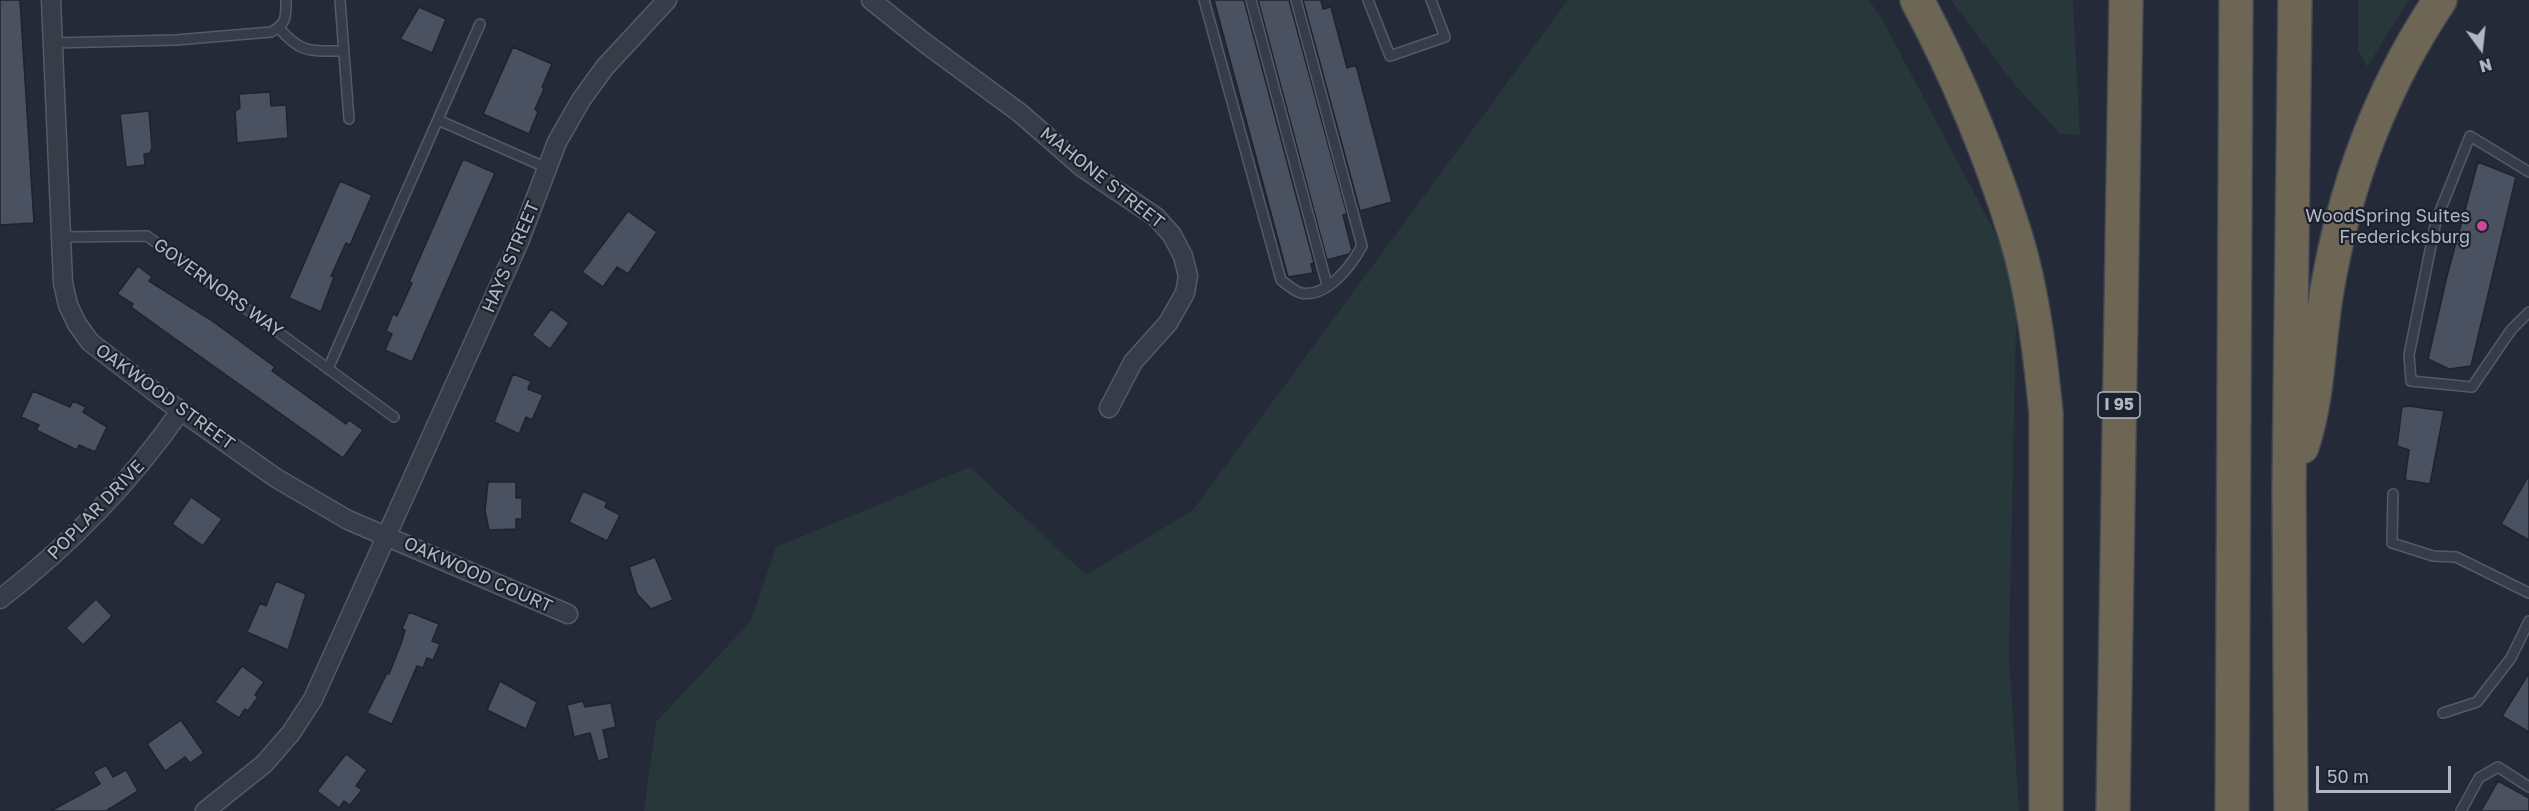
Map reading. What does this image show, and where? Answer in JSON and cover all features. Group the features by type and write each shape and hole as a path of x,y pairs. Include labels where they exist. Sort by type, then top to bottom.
{"highway":[{"path":"1917,0 1947,55 2016,237 2041,362 2046,413 2046,811"},
{"name":"I 95","path":"2113,811 2126,0"},
{"path":"2232,811 2236,0"},
{"path":"2290,811 2289,488 2295,0"},
{"path":"2289,488 2311,420 2327,289 2351,189 2379,106 2421,28 2440,0"}],"street":[{"name":"OAKWOOD STREET","path":"51,0 63,283 68,304 77,324 90,342 181,410 313,501 348,520 387,536"},
{"name":"HAYS STREET","path":"205,811 264,764 291,733 313,699 519,242 557,142 580,99 605,67 667,0"},
{"name":"MAHONE STREET","path":"871,0 925,44 1020,113 1083,168 1156,217 1172,235 1183,256 1188,276 1185,293 1168,323 1133,362 1109,408"},
{"name":"POPLAR DRIVE","path":"0,599 36,572 107,503 151,453 181,410"},
{"name":"OAKWOOD COURT","path":"387,536 568,614"}],"lane":[{"path":"53,43 176,40 271,32 279,28 286,19 286,0"},
{"path":"340,0 349,119"},
{"path":"1204,0 1281,280 1299,293 1319,292 1352,264 1362,246 1296,0"},
{"path":"1251,0 1327,285"},
{"path":"1368,0 1390,56 1445,37 1431,0"},
{"path":"328,369 480,24"},
{"path":"279,28 292,43 303,50 344,51"},
{"path":"438,120 547,168"},
{"path":"2529,172 2470,136 2436,221 2409,355 2411,381 2472,387 2511,330 2529,312"},
{"name":"GOVERNORS WAY","path":"62,237 147,236 394,417"},
{"path":"2393,494 2392,543 2433,555 2456,557 2529,593"},
{"path":"2443,713 2477,702 2511,658 2529,621"},
{"path":"2461,811 2479,778 2498,767 2529,787"}],"shaded area":[{"path":"1568,0 1869,0 1882,19 2017,274 2009,656 2019,811 644,811 656,722 751,621 776,547 970,467 1086,575 1193,510"},
{"path":"1951,0 2073,0 2080,135 2060,134 2014,84"},
{"path":"2358,0 2409,0 2367,67 2358,49"}],"building":[{"path":"0,0 20,0 34,223 0,225"},
{"path":"1214,0 1244,0 1314,263 1311,264 1313,273 1288,277"},
{"path":"1258,0 1289,0 1347,214 1343,215 1352,250 1349,254 1327,260"},
{"path":"1303,0 1321,0 1323,9 1331,7 1347,68 1356,65 1392,202 1360,211"},
{"path":"419,7 446,19 432,53 400,39"},
{"path":"513,47 552,64 542,87 544,89 535,109 538,112 529,134 483,114"},
{"path":"270,92 271,106 286,105 288,138 237,143 235,111 240,108 239,94"},
{"path":"149,111 152,148 150,153 144,154 145,165 126,167 120,114"},
{"path":"463,159 495,173 412,362 385,350 392,334 386,331 393,314 397,316 412,283 409,282"},
{"name":"WoodSpring Suites Fredericksburg","path":"2478,162 2516,177 2471,366 2449,369 2428,359 2447,276"},
{"path":"340,181 372,195 350,245 346,243 331,276 334,277 321,312 289,298"},
{"path":"628,211 657,232 628,274 617,267 603,287 582,272"},
{"path":"138,266 152,277 149,281 211,320 275,367 272,371 346,424 349,420 363,430 343,458 131,307 133,304 117,294"},
{"path":"551,309 569,323 550,349 532,335"},
{"path":"513,374 531,381 528,389 543,395 532,420 526,417 519,434 494,422"},
{"path":"33,391 70,407 73,401 86,407 83,412 107,427 95,452 79,445 77,450 36,430 39,425 21,417"},
{"path":"2402,407 2444,411 2430,484 2405,480 2409,450 2397,446"},
{"path":"2529,475 2529,540 2501,524"},
{"path":"488,482 516,482 516,498 522,498 522,519 516,519 516,529 489,530 485,511"},
{"path":"583,491 607,502 605,507 620,515 607,541 569,522"},
{"path":"191,497 222,519 203,546 172,524"},
{"path":"655,557 673,600 651,609 637,594 629,567"},
{"path":"276,581 306,594 288,650 247,632 260,603 266,606"},
{"path":"96,599 112,616 83,645 66,628"},
{"path":"409,612 439,624 432,641 440,644 433,660 427,658 423,668 417,666 392,724 367,713 387,673 389,674 402,641 405,630 402,629"},
{"path":"242,666 264,682 255,695 258,697 248,711 245,709 239,718 215,702"},
{"path":"2529,673 2529,732 2502,716"},
{"path":"500,681 537,702 526,729 487,710"},
{"path":"583,701 585,707 611,703 616,727 603,730 609,758 598,761 590,733 574,737 567,705"},
{"path":"181,720 204,753 190,763 185,757 165,771 147,744"},
{"path":"346,754 367,770 356,786 362,790 350,805 344,801 339,808 317,791"},
{"path":"106,765 113,777 126,770 138,791 106,811 51,811 100,784 93,772"},
{"path":"2498,781 2529,798 2529,811 2481,811"}],"place":[{"name":"WoodSpring Suites Fredericksburg","path":"2482,226"}]}
